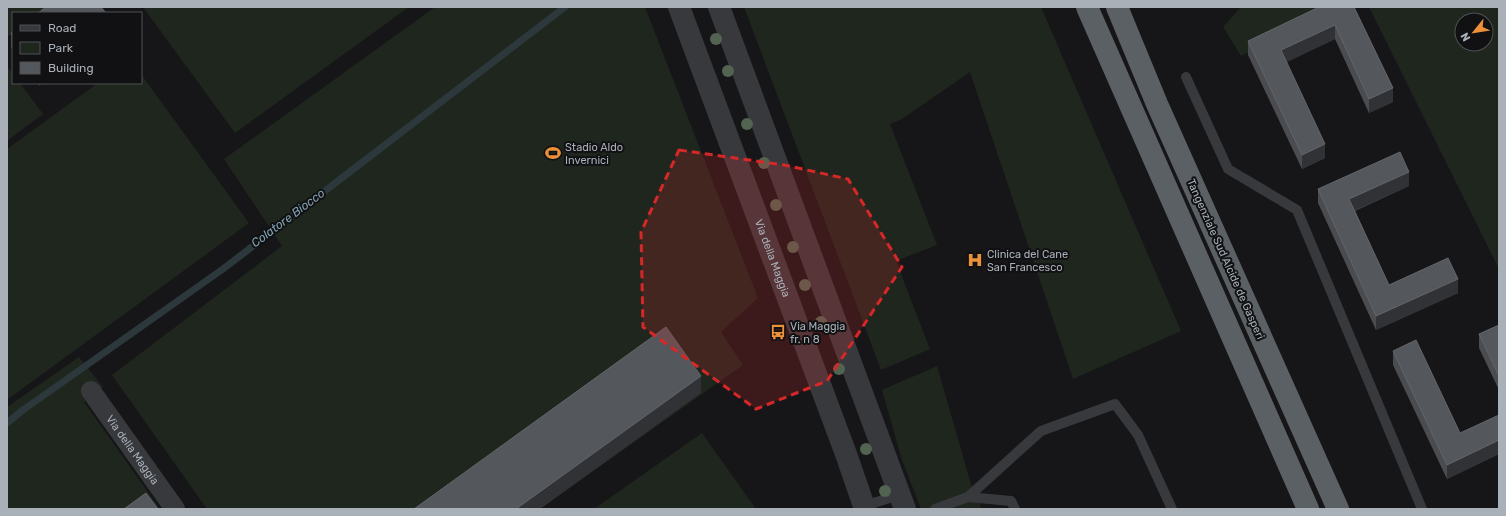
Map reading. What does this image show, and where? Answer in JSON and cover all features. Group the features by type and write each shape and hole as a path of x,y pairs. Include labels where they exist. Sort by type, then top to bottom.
{"highway":[{"path":"1087,7 1308,509"},
{"name":"Tangenziale Sud Alcide de Gasperi","path":"1117,7 1161,112 1338,509"}],"street":[{"name":"Via della Maggia","path":"679,7 865,508"},
{"path":"719,7 902,502"},
{"name":"Via della Maggia","path":"91,392 175,509"}],"lane":[{"path":"1186,77 1228,169 1297,210 1422,509"},
{"path":"936,509 968,497 1041,432 1115,404 1138,435 1172,509"},
{"path":"968,497 1011,501 1015,509"},
{"path":"865,508 902,502"}],"highlighted area":[{"path":"679,150 784,165 848,179 902,267 827,381 756,409 643,327 641,232"}],"green space":[{"path":"7,7 49,7 42,12 12,12 12,34 7,37"},
{"path":"143,7 409,7 235,133"},
{"name":"Stadio Aldo Invernici","path":"435,7 645,7 758,298 721,332 743,365 540,509 207,509 112,375 282,246 224,159"},
{"path":"744,7 1041,7 1181,331 1073,379 970,72 902,119 890,124 937,245 896,261 930,349 881,370"},
{"path":"1241,7 1339,7 1241,56 1223,27"},
{"path":"1369,7 1499,7 1499,269"},
{"path":"7,66 12,73 12,84 21,84 43,114 7,141"},
{"path":"142,75 249,223 7,400 7,149 97,84 142,84"},
{"path":"79,357 103,387 84,402 160,509 7,509 7,407"},
{"path":"937,366 971,484 982,509 921,509 902,460 882,390"},
{"path":"702,433 756,509 594,509"}],"building":[{"path":"46,7 101,7 105,12 39,12"},
{"path":"1319,7 1354,7 1393,88 1369,99 1335,25 1281,50 1325,144 1302,155 1248,41"},
{"path":"1400,152 1409,172 1349,199 1389,285 1448,258 1458,279 1376,316 1318,189"},
{"path":"1499,325 1499,376 1479,334"},
{"path":"666,327 701,376 516,509 414,509"},
{"path":"1416,340 1460,433 1499,415 1499,440 1447,465 1393,351"},
{"path":"146,493 158,509 124,509"}],"waterway":[{"name":"Colatore Biocco","path":"7,423 23,410 223,269 565,7"}],"place":[{"name":"Stadio Aldo Invernici","path":"553,153"},
{"name":"Clinica del Cane San Francesco","path":"975,260"},
{"name":"Via Maggia fr. n 8","path":"778,332"}]}
